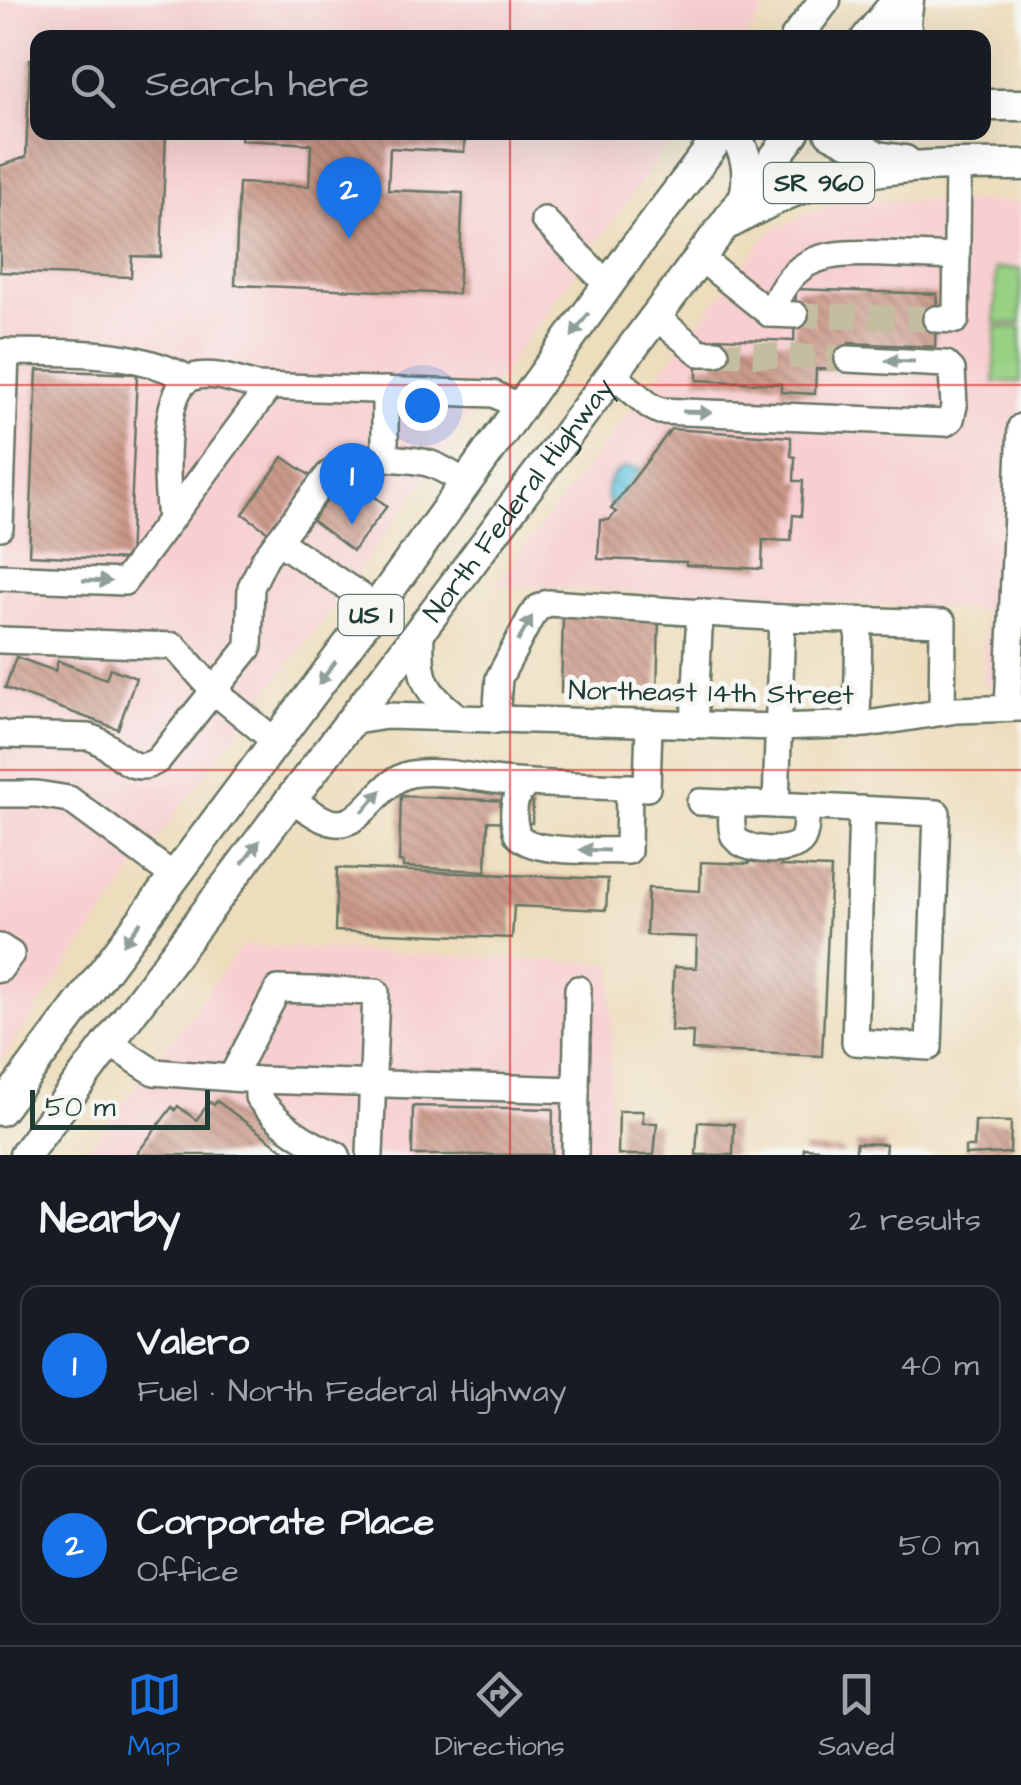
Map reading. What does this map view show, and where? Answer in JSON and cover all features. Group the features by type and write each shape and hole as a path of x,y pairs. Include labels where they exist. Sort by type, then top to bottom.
{"main road":[{"path":"874,30 898,0"},
{"path":"906,30 908,0"},
{"path":"991,105 1021,106"},
{"name":"North Federal Highway","path":"3,1100 379,604 717,140"},
{"path":"738,140 747,159 745,197"},
{"name":"North Federal Highway","path":"25,1155 788,140"},
{"path":"846,140 878,156 923,164"},
{"name":"SR 960","path":"722,226 813,184 923,164 1021,165"},
{"path":"379,604 390,621 392,668"}],"street":[{"path":"936,320 956,320 958,164"},
{"path":"544,220 608,285"},
{"path":"699,257 783,315 778,293 804,266 822,257 842,252 957,256"},
{"path":"655,316 700,353 716,353"},
{"path":"0,526 3,352 114,354 167,368 189,380"},
{"path":"612,374 660,410 945,422 951,419 952,370 946,364 848,359"},
{"path":"170,519 170,412 182,384 194,376 218,376 256,386 494,394 520,408"},
{"path":"0,577 124,582 269,386"},
{"path":"385,390 385,458"},
{"path":"1015,708 1021,427"},
{"path":"0,734 89,737 100,740 130,765 146,768 158,760 250,647 251,587 266,558 329,474 385,458 425,461 466,484"},
{"path":"278,541 379,604"},
{"path":"496,720 499,678 531,617 548,603 782,618 943,623 942,712"},
{"path":"694,725 700,612"},
{"path":"776,805 782,618"},
{"path":"857,725 858,621"},
{"path":"421,629 425,683 429,692 459,718"},
{"path":"0,640 174,646 214,691 276,742"},
{"name":"Northeast 14th Street","path":"349,722 386,716 778,728 857,725 942,712 1015,708"},
{"path":"290,798 323,820 349,823 390,782 412,774 647,788 650,724"},
{"path":"528,783 516,794 516,834 535,846 551,848 628,851 629,787"},
{"path":"0,794 68,799 175,877"},
{"path":"700,802 937,813 929,1047 854,1042 862,810"},
{"path":"733,803 732,831 740,844 782,850 802,840 806,807"},
{"path":"0,947 10,954 0,968"},
{"path":"231,1078 278,989 376,992 370,1155"},
{"path":"576,1155 578,989"},
{"path":"109,1043 154,1072 258,1080 576,1090"},
{"path":"258,1080 258,1097 284,1127 337,1155"}],"shaded area":[{"path":"0,0 773,0 751,30 30,30 30,140 672,140 322,621 165,828 0,1062"},
{"path":"848,200 1021,202 1021,685 983,685 984,610 495,585 771,231"},
{"path":"242,946 613,964 609,1155 84,1155"}],"green space":[{"path":"996,268 1021,269 1021,324 995,323"},
{"path":"996,327 1021,328 1021,382 994,382"}],"water":[{"path":"627,467 642,469 612,508 608,484"}],"building":[{"path":"30,59 30,140 166,140 161,257 132,256 131,277 0,272 0,166 26,157"},
{"path":"241,140 465,140 464,152 390,148 388,190 463,193 458,294 235,285 239,183 309,186 311,144"},
{"path":"796,289 937,294 935,347 849,343 848,370 816,369 815,394 781,392 781,384 697,380 697,364 715,365 716,338 794,341"},
{"path":"37,370 137,374 129,560 29,555"},
{"path":"671,429 791,437 794,481 803,481 801,516 793,515 791,541 763,540 762,569 598,559 600,520 609,520 616,512 611,509"},
{"path":"283,457 312,477 271,534 243,514"},
{"path":"334,491 354,507 367,491 387,506 353,551 312,520"},
{"path":"563,616 659,619 657,695 561,693"},
{"path":"16,657 55,671 58,661 106,679 110,668 136,678 118,729 5,688"},
{"path":"401,796 533,802 532,823 488,821 486,871 403,867 403,862 399,862"},
{"path":"749,857 781,859 781,866 831,868 822,1056 692,1050 693,1032 671,1031 674,967 696,968 697,937 646,935 648,888 700,891 701,862 749,864"},
{"path":"337,868 608,879 606,910 514,906 512,938 335,931"},
{"path":"217,1101 290,1155 136,1155 172,1107 175,1110 178,1106 196,1120 210,1102 214,1105"},
{"path":"413,1106 553,1109 552,1155 412,1155"},
{"path":"619,1111 643,1111 643,1123 657,1123 654,1155 618,1155"},
{"path":"975,1121 1011,1122 1010,1153 965,1155 965,1147 974,1147"},
{"path":"698,1122 734,1124 733,1155 696,1155"},
{"path":"856,1143 886,1144 885,1155 856,1155"},
{"path":"804,1148 843,1151 843,1155 803,1155"}],"tunnel":[{"path":"795,315 936,319"},
{"path":"716,353 848,359"}],"place":[{"name":"Corporate Place","path":"349,239"},
{"name":"Valero","path":"352,525"}]}
